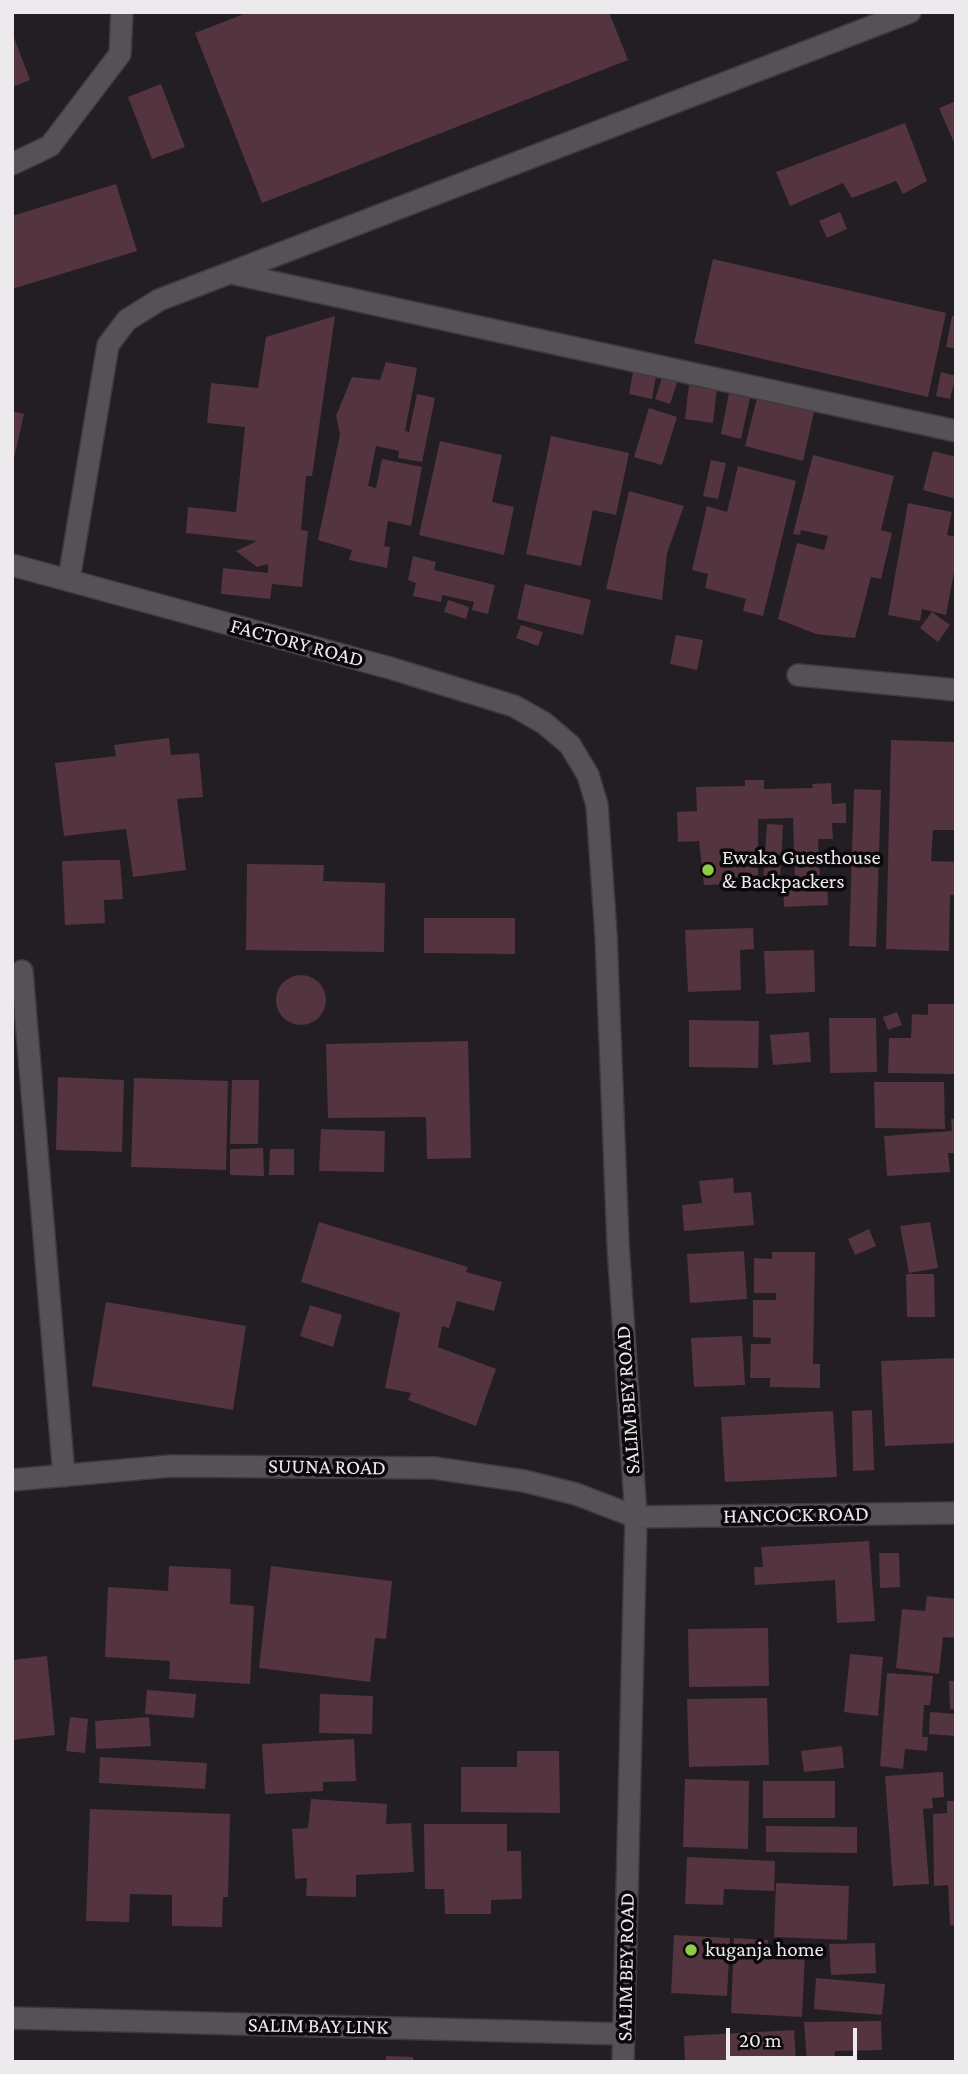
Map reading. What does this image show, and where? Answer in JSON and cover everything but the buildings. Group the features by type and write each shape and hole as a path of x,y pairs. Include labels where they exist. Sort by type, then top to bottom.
{"street":[{"path":"12,164 50,146 120,54 121,12"},
{"path":"69,579 108,345 127,320 159,300 910,12"},
{"path":"231,273 956,431"},
{"name":"FACTORY ROAD","path":"12,565 390,668 514,706 544,723 570,745"},
{"path":"798,675 956,690"},
{"name":"SALIM BEY ROAD","path":"570,745 588,775 597,805 606,935 618,1244 636,1517 624,2062"},
{"path":"22,971 64,1476"},
{"name":"SUUNA ROAD","path":"12,1480 171,1466 434,1468 524,1481 576,1494 636,1517"},
{"name":"HANCOCK ROAD","path":"636,1517 956,1513"},
{"name":"SALIM BAY LINK","path":"12,2018 624,2034"}],"place":[{"name":"Ewaka Guesthouse & Backpackers","path":"708,870"},
{"name":"kuganja home","path":"691,1950"}]}
